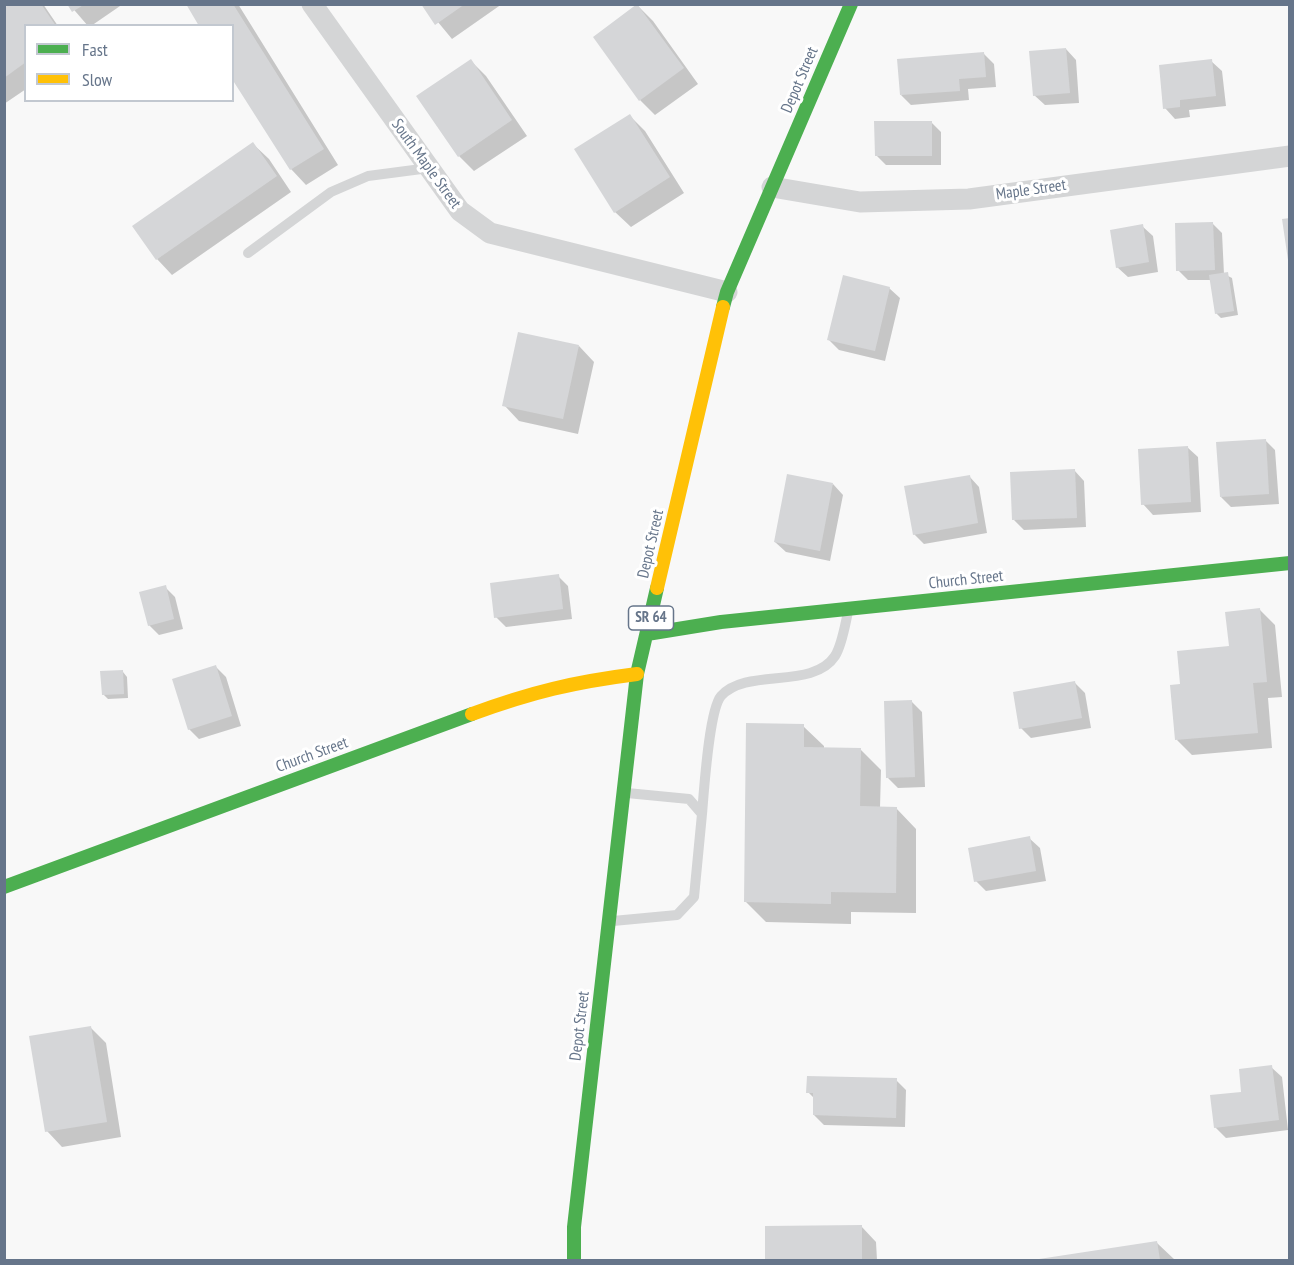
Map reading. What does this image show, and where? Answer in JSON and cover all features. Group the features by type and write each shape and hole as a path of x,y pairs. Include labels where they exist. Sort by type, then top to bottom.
{"main road":[{"name":"Depot Street","path":"574,1260 574,1227 637,674 727,292 851,4"},
{"name":"Church Street","path":"647,634 721,622 1290,563"},
{"name":"Church Street","path":"4,887 532,692 578,681 637,674"}],"street":[{"name":"South Maple Street","path":"312,4 460,211 490,233 727,292"},
{"name":"Maple Street","path":"772,187 860,202 969,199 1290,156"}],"lane":[{"path":"248,253 331,192 368,176 429,168"},
{"path":"609,921 677,915 694,897 714,715 721,696 737,686 818,671 835,656 849,609"},
{"path":"624,793 688,799 702,814"}],"building":[{"path":"9,4 41,4 55,24 24,24 24,63 4,78 4,8"},
{"path":"67,4 85,4 72,12"},
{"path":"186,4 233,4 324,149 290,170 234,82 234,24 198,24"},
{"path":"421,4 465,4 435,25"},
{"path":"637,4 684,68 639,101 593,37"},
{"path":"1066,48 1070,93 1033,96 1029,51"},
{"path":"984,52 986,77 959,79 960,91 900,95 897,59"},
{"path":"471,59 512,120 458,157 416,96"},
{"path":"1212,59 1216,96 1180,100 1180,107 1163,109 1159,65"},
{"path":"630,114 670,177 614,213 574,149"},
{"path":"874,121 932,121 932,156 875,156"},
{"path":"253,142 277,176 156,260 132,226"},
{"path":"1290,218 1290,259 1288,260 1282,219"},
{"path":"1213,222 1215,270 1176,271 1175,223"},
{"path":"1143,224 1149,262 1116,268 1110,230"},
{"path":"1228,272 1234,311 1215,314 1209,275"},
{"path":"843,275 890,287 875,351 827,340"},
{"path":"518,332 579,345 563,419 502,406"},
{"path":"1266,439 1269,494 1220,497 1216,442"},
{"path":"1188,446 1191,502 1141,505 1138,449"},
{"path":"1075,469 1077,518 1012,520 1010,472"},
{"path":"787,474 833,483 820,551 774,542"},
{"path":"970,475 978,523 913,535 904,486"},
{"path":"559,574 563,609 494,618 490,583"},
{"path":"166,585 174,619 148,626 139,592"},
{"path":"1260,608 1267,682 1253,683 1258,733 1175,740 1170,685 1180,684 1177,651 1229,646 1225,612"},
{"path":"216,665 232,716 188,730 172,679"},
{"path":"123,670 124,694 102,695 100,671"},
{"path":"1075,681 1082,718 1019,729 1013,692"},
{"path":"912,700 915,777 886,778 884,701"},
{"path":"746,723 804,724 804,747 861,748 860,806 897,807 896,893 831,892 831,904 744,902"},
{"path":"1030,836 1036,871 974,882 968,848"},
{"path":"91,1026 107,1122 45,1132 29,1036"},
{"path":"1272,1065 1279,1120 1214,1128 1210,1095 1241,1092 1239,1069"},
{"path":"807,1076 897,1078 896,1118 813,1115 813,1093 806,1093"},
{"path":"862,1225 862,1260 765,1260 765,1226"},
{"path":"1157,1241 1160,1260 1039,1260 1039,1259"}],"traffic: fast":[{"path":"723,307 727,292 851,4"},
{"path":"647,634 721,622 1290,563"},
{"path":"574,1260 574,1227 637,674 657,588"},
{"path":"4,887 472,714"}],"traffic: slow":[{"path":"657,588 723,307"},
{"path":"472,714 553,689 637,674"}]}
